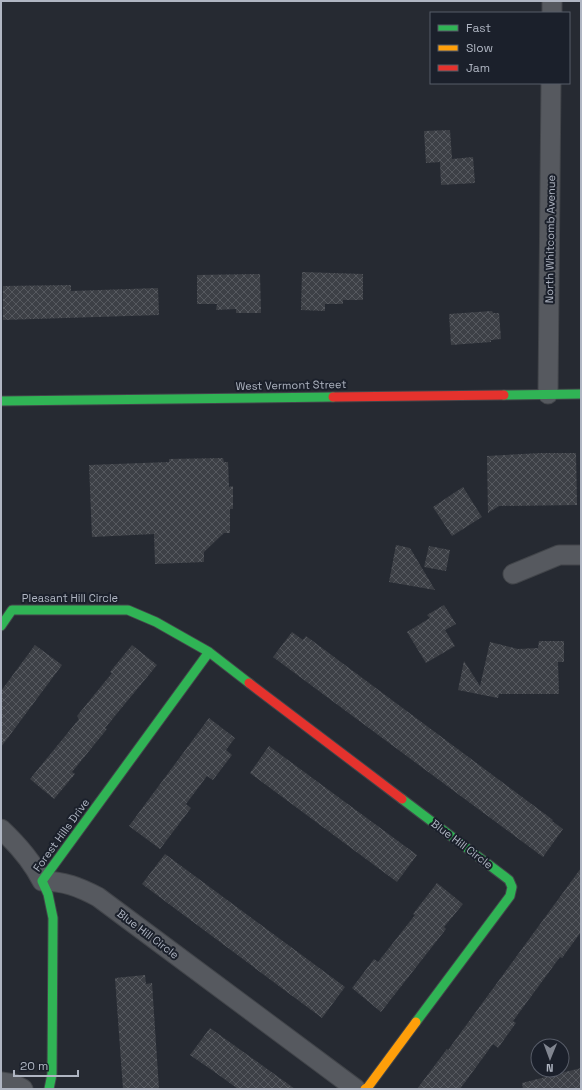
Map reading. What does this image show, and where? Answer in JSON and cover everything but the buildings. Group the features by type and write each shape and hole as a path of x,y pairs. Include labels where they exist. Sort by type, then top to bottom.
{"street":[{"path":"552,1 552,12"},
{"name":"North Whitcomb Avenue","path":"548,394 551,84"},
{"name":"West Vermont Street","path":"1,401 581,394"},
{"path":"513,574 559,555 581,555"},
{"name":"Pleasant Hill Circle","path":"1,626 12,610 128,610 156,622 208,652"},
{"name":"Forest Hills Drive","path":"49,1089 52,1074 53,918 48,894 42,881 208,652"},
{"name":"Blue Hill Circle","path":"208,652 509,880 512,887 510,896 365,1089"},
{"path":"1,830 17,843 29,858 42,881"},
{"name":"Blue Hill Circle","path":"42,881 57,882 79,887 98,897 356,1089"},
{"path":"1,1082 14,1084 23,1089"}],"traffic: fast":[{"path":"504,395 581,394"},
{"path":"1,401 333,397"},
{"path":"1,626 12,610 128,610 156,622 209,652 249,683"},
{"path":"49,1089 52,1074 53,918 48,894 42,881 209,652"},
{"path":"402,799 509,880 512,887 510,896 416,1022"}],"traffic: slow":[{"path":"365,1089 416,1022"}],"traffic: jam":[{"path":"333,397 504,395"},
{"path":"249,683 402,799"}]}
